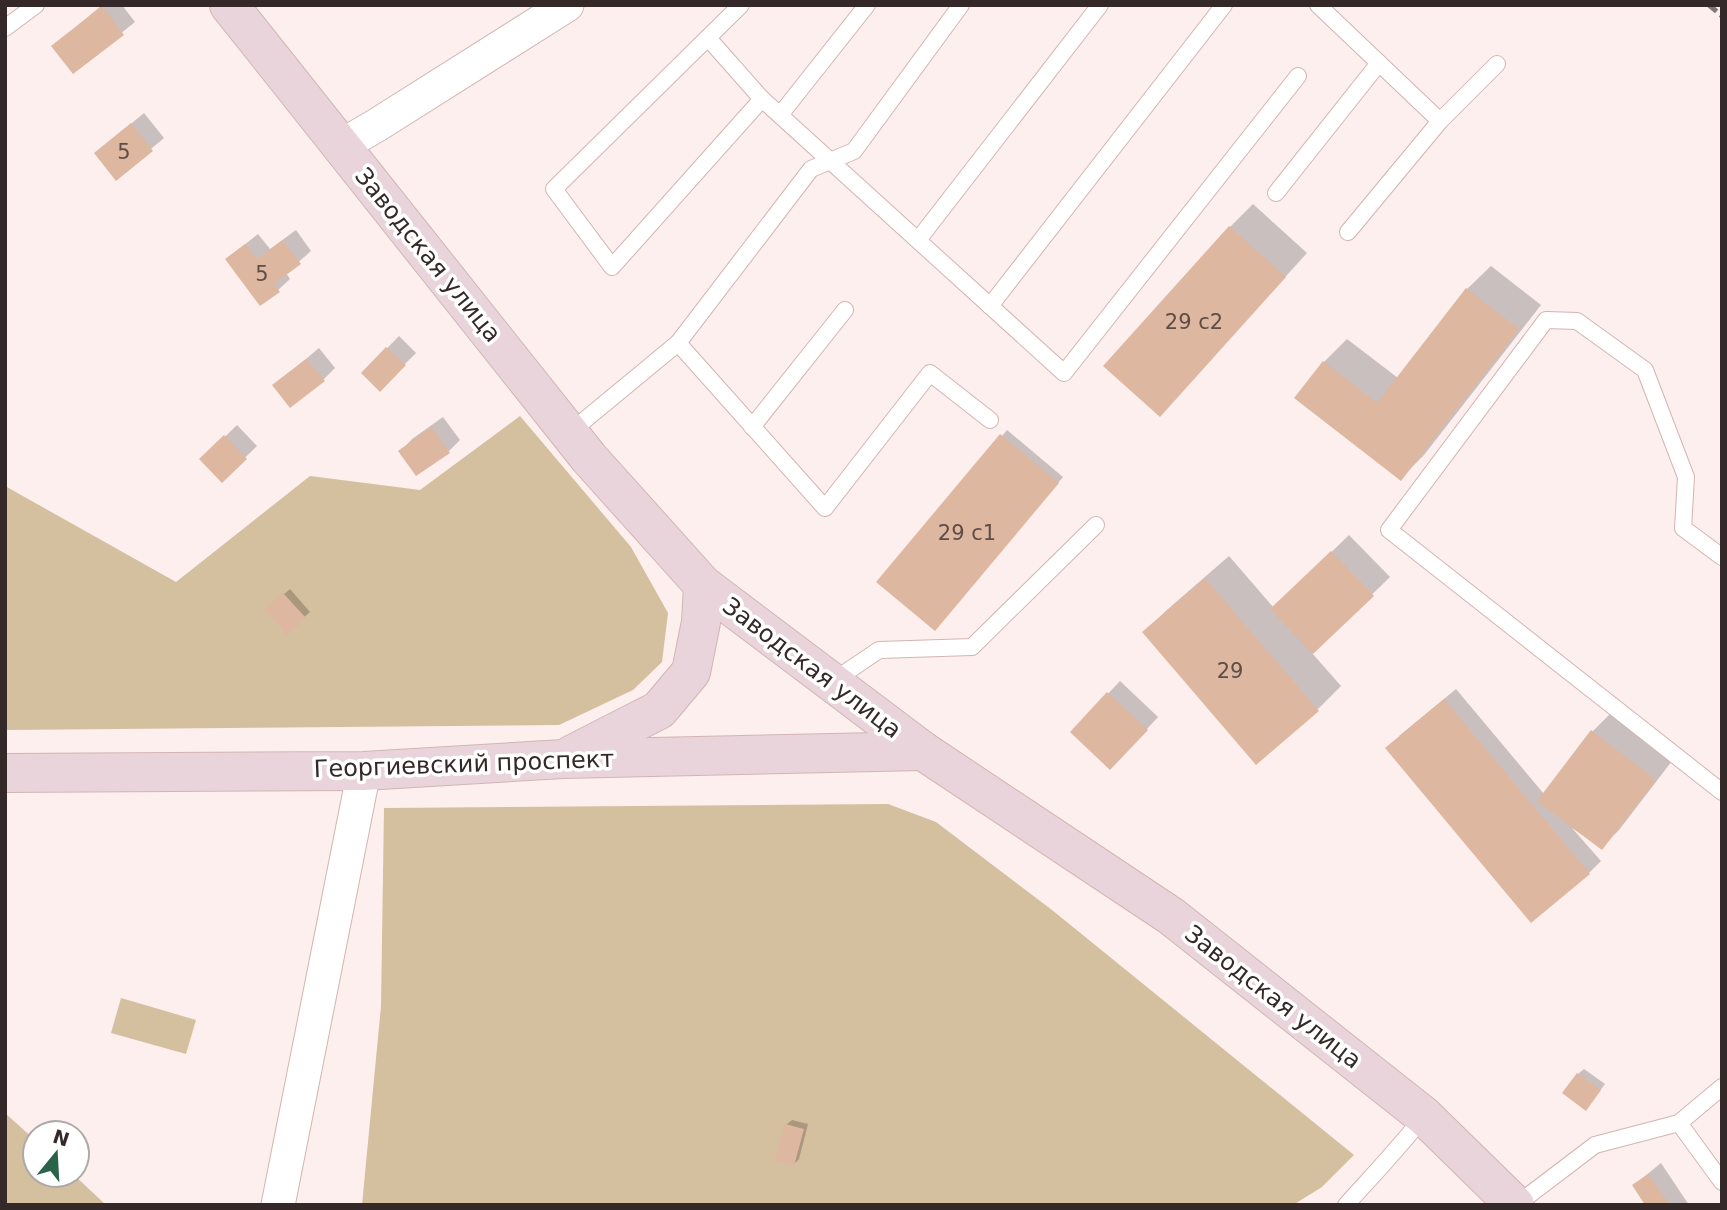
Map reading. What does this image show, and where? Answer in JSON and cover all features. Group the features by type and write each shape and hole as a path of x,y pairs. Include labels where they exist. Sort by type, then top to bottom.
{"street":[{"name":"Заводская улица","path":"229,5 569,433 703,585 923,751 1171,916 1424,1116 1516,1205"},
{"path":"341,146 567,5"},
{"path":"563,759 659,710 691,672 701,622 703,585"},
{"name":"Георгиевский проспект","path":"5,773 364,771 563,759 923,751"},
{"path":"278,1205 364,771"}],"lane":[{"path":"5,28 36,5"},
{"path":"741,5 554,189 612,267 762,99"},
{"path":"780,115 867,5"},
{"path":"569,433 678,344 811,169 854,151 961,5"},
{"path":"918,240 1100,5"},
{"path":"990,306 1224,5"},
{"path":"1318,5 1440,121"},
{"path":"708,37 762,99 1064,373 1298,76"},
{"path":"1276,193 1379,63"},
{"path":"1348,232 1440,121 1497,64"},
{"path":"752,427 845,310"},
{"path":"1722,557 1683,528 1686,477 1645,370 1577,321 1546,320 1389,530 1722,792"},
{"path":"678,344 825,508 930,373 990,420"},
{"path":"831,682 879,650 972,647 1096,525"},
{"path":"1516,1205 1595,1144 1679,1123 1722,1087"},
{"path":"1346,1205 1394,1154 1424,1116"},
{"path":"1679,1123 1722,1182"}],"shaded area":[{"path":"520,416 631,547 668,613 662,662 633,690 559,725 5,730 5,486 176,582 310,476 420,490"},
{"path":"888,804 936,822 1052,910 1354,1155 1322,1187 1293,1205 362,1205 381,1006 384,808"},
{"path":"121,998 196,1020 186,1054 111,1033"},
{"path":"5,1113 21,1127 21,1189 89,1189 106,1205 5,1205"}],"building":[{"path":"102,6 124,35 73,74 51,46"},
{"path":"131,123 153,151 116,181 94,153"},
{"path":"1229,226 1286,277 1160,417 1103,366"},
{"path":"283,240 301,264 274,284 280,292 260,306 225,259 245,244 257,259"},
{"path":"1466,288 1519,329 1401,481 1294,398 1323,361 1377,403"},
{"path":"386,347 406,365 380,392 361,373"},
{"path":"306,359 325,381 290,408 272,385"},
{"path":"431,427 450,453 416,476 398,451"},
{"path":"1000,434 1059,483 935,631 876,582"},
{"path":"224,435 247,459 222,483 199,459"},
{"path":"1331,551 1374,596 1313,654 1270,609"},
{"path":"1205,578 1319,711 1256,765 1142,632"},
{"path":"283,593 306,618 287,635 265,609"},
{"path":"1107,692 1148,730 1110,770 1070,732"},
{"path":"1444,699 1590,874 1531,923 1385,748"},
{"path":"1591,730 1656,780 1602,850 1537,801"},
{"path":"1577,1073 1601,1090 1586,1111 1562,1093"},
{"path":"785,1124 804,1129 794,1166 775,1161"},
{"path":"1648,1174 1670,1205 1645,1205 1632,1185"}],"railway":[{"path":"1709,5 1722,16"}]}
